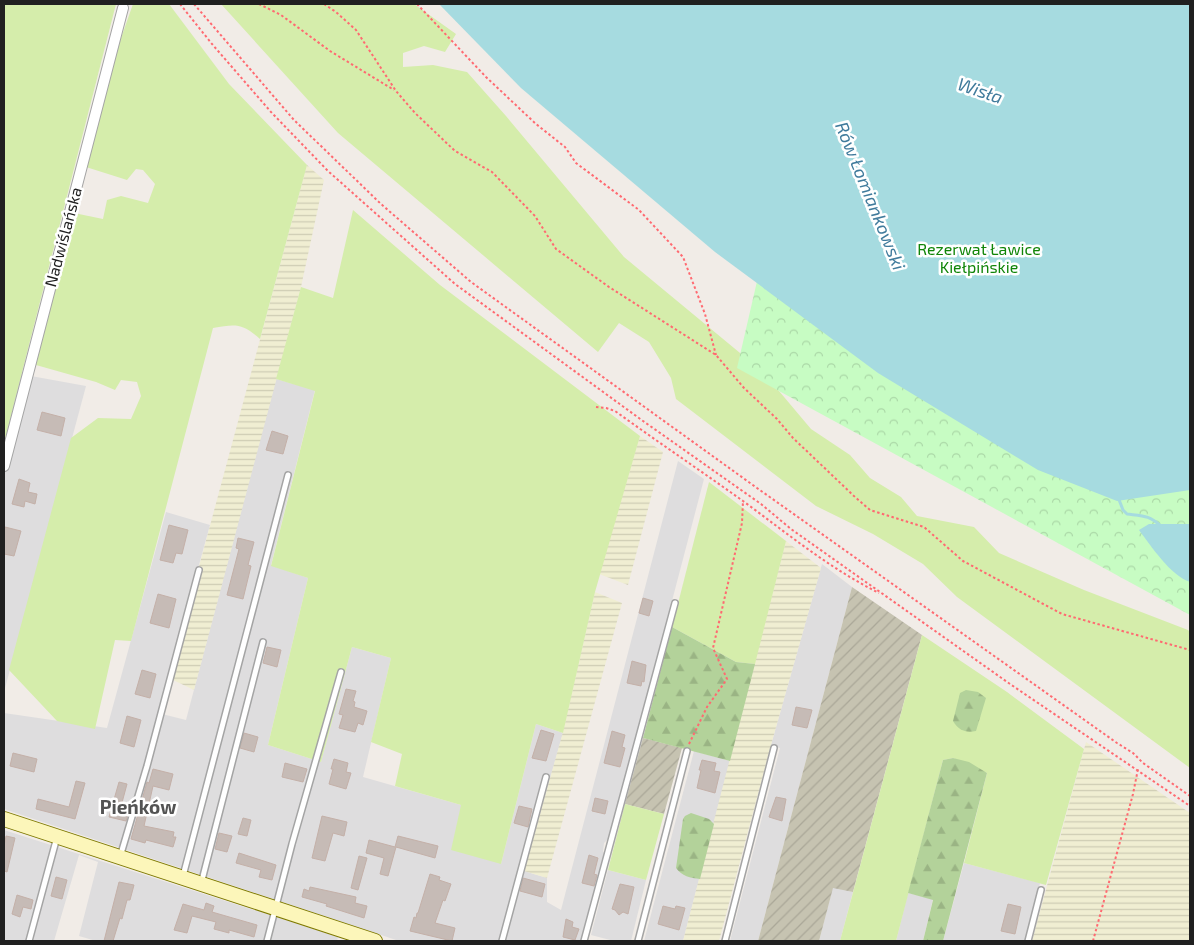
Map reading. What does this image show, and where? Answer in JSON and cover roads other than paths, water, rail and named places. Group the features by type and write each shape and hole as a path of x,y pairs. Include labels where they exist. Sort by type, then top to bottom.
{"street":[{"name":"Nadwiślańska","path":"4,466 123,8"},
{"path":"4,819 375,941"}],"lane":[{"path":"182,877 288,475"},
{"path":"120,857 199,570"},
{"path":"584,941 675,603"},
{"path":"201,884 263,642"},
{"path":"267,941 292,844 341,672"},
{"path":"725,941 774,748"},
{"path":"638,941 687,751"},
{"path":"502,941 546,777"},
{"path":"30,941 58,837"},
{"path":"1028,941 1041,890"}],"water":[{"name":"Rezerwat Ławice Kiełpińskie","path":"439,4 1190,4 1190,490 1117,501 1038,470 878,373 715,252 521,88"},
{"path":"1149,524 1190,524 1190,582 1176,574 1169,567 1139,530"}],"waterway":[{"name":"Rów Łomiankowski","path":"1118,497 1123,510 1127,514 1146,517 1162,527"}],"district":[{"name":"Pieńków","path":"138,807"}],"water label":[{"name":"Wisła","path":"980,91"}]}
